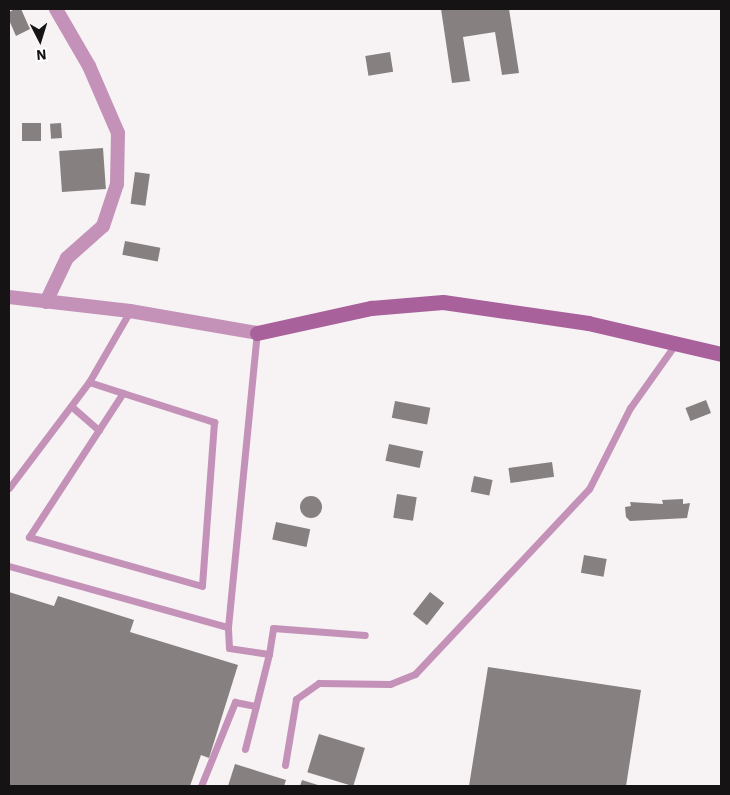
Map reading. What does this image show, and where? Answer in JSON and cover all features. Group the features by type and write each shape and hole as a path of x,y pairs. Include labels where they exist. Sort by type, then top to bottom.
{"street":[{"path":"46,302 67,258 103,226 117,184 118,133 89,66 56,9"},
{"path":"9,297 130,311 257,333 372,308 443,302 588,323 674,346 721,354"}],"lane":[{"path":"9,488 89,382 130,311"},
{"path":"257,333 228,627 229,648 269,654"},
{"path":"285,765 296,699 319,683 390,684 415,674 588,489 630,408 674,346"},
{"path":"89,382 214,422 202,586 28,537 123,393"},
{"path":"71,406 99,430"},
{"path":"9,566 228,627"},
{"path":"245,749 269,654 273,628 365,635"},
{"path":"201,786 234,702 256,706"}],"building":[{"path":"21,9 30,29 16,36 9,20 9,12"},
{"path":"441,9 509,9 519,73 502,75 495,32 463,37 470,81 452,83"},
{"path":"390,52 393,72 368,76 365,56"},
{"path":"22,123 41,123 41,141 22,141"},
{"path":"61,123 62,138 51,139 50,124"},
{"path":"103,148 106,189 62,192 59,151"},
{"path":"135,172 150,174 145,206 131,204"},
{"path":"125,241 160,248 158,262 122,255"},
{"path":"706,400 711,413 690,421 685,408"},
{"path":"395,401 430,408 427,425 392,418"},
{"path":"389,444 423,451 420,468 385,461"},
{"path":"552,462 554,477 511,483 508,468"},
{"path":"474,476 493,480 489,496 471,492"},
{"path":"397,494 417,497 413,521 393,518"},
{"path":"311,496 319,499 322,507 319,515 311,518 303,515 300,507 303,499"},
{"path":"683,499 683,504 690,503 687,518 630,521 626,517 625,507 631,506 630,502 663,504 662,500"},
{"path":"276,522 310,529 306,547 272,540"},
{"path":"584,555 607,559 604,577 581,573"},
{"path":"9,592 54,606 58,596 134,620 130,632 238,665 209,758 201,755 190,786 9,786"},
{"path":"430,592 444,603 427,625 413,614"},
{"path":"488,667 641,690 626,786 469,786"},
{"path":"319,734 365,748 353,786 307,772"},
{"path":"235,764 286,780 284,786 228,786"},
{"path":"302,780 321,786 300,786"}]}
